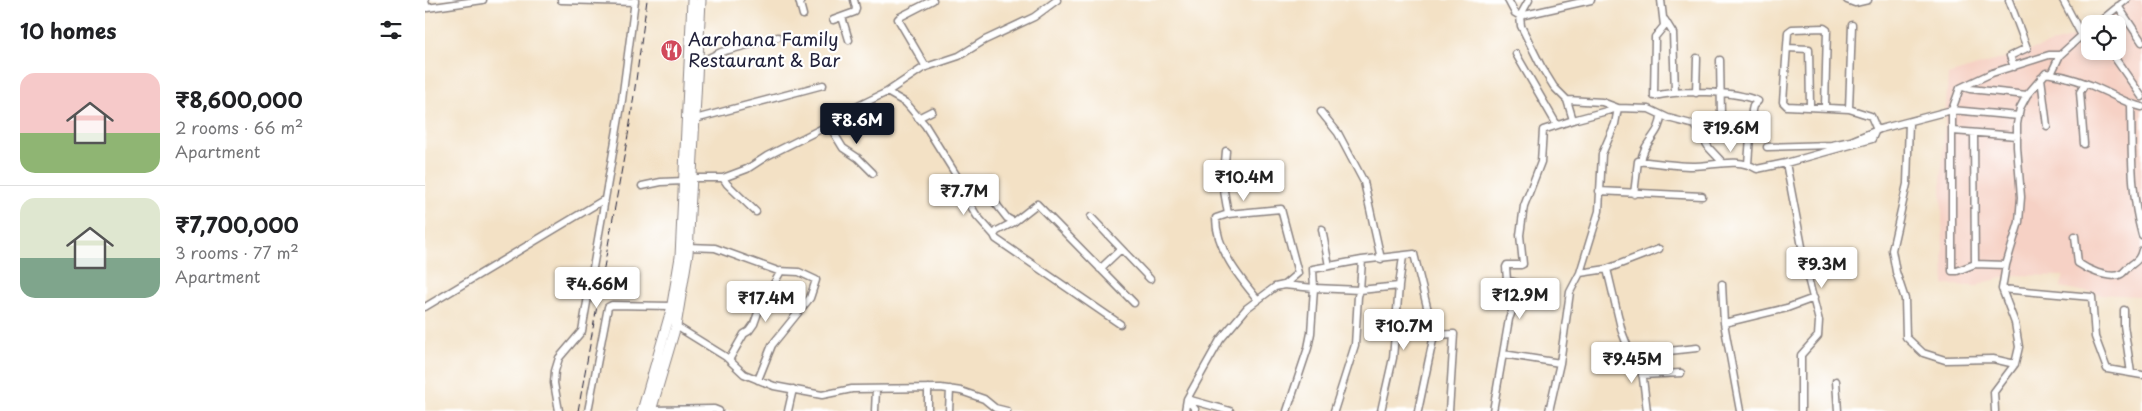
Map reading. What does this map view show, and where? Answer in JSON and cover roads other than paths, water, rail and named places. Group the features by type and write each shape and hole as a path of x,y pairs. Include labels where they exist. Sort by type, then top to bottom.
{"highway":[{"path":"648,411 676,326 689,247 688,180 692,0"},
{"path":"648,411 680,256 695,119 701,0"}],"street":[{"path":"425,1 427,8 454,2 483,0"},
{"path":"559,411 554,383 555,372 559,358 582,331 622,100 635,1 561,0"},
{"path":"799,0 803,15"},
{"path":"833,20 855,12 854,0"},
{"path":"926,67 898,20 899,17 933,0"},
{"path":"642,186 661,182 723,178 747,169 774,152 847,116 856,107 887,92 926,67 959,56 985,40 1033,17 1057,0"},
{"path":"1508,0 1515,13 1520,16 1591,0"},
{"path":"1529,0 1520,16 1521,26 1554,87 1567,100 1573,120"},
{"path":"1649,109 1654,96 1655,37 1665,26 1661,0"},
{"path":"1847,0 1855,3 1869,0"},
{"path":"2009,0 2027,48 2010,56 2014,67"},
{"path":"2051,74 2060,55 2081,34 2063,0"},
{"path":"2108,15 2126,0"},
{"path":"2118,6 2142,42"},
{"path":"842,17 849,40"},
{"path":"1665,20 1673,32 1675,92"},
{"path":"1849,108 1852,25"},
{"path":"1634,194 1638,161 1692,166 1723,163 1748,164 1757,170 1872,139 1876,131 1871,116 1849,108 1829,109 1825,106 1787,106 1783,102 1788,32 1792,29 1824,28 1827,30 1825,106"},
{"path":"698,63 721,52 778,37"},
{"path":"1787,48 1809,49 1810,106"},
{"path":"1516,54 1557,125"},
{"path":"2006,265 1975,264 1957,272 1952,271 1952,110 1957,92 1963,87 1991,73 2049,55 2060,55"},
{"path":"1696,93 1697,58"},
{"path":"1493,411 1509,319 1522,286 1507,280 1505,267 1507,265 1523,264 1520,235 1524,206 1541,162 1543,130 1618,108 1649,109 1661,115 1695,125 1712,121 1721,115 1720,60"},
{"path":"2116,60 2142,97"},
{"path":"1995,411 1994,392 2015,364 2019,347 2015,323 2002,289 2006,265 2019,222 2021,197 2017,136 2020,108 2027,95 2046,73 2085,84 2131,104 2141,106"},
{"path":"2041,78 2047,126"},
{"path":"2084,144 2080,92 2085,84"},
{"path":"695,119 823,85"},
{"path":"1963,87 2027,95"},
{"path":"887,92 906,103 925,126 963,186 962,192 977,216 995,235 996,239 1120,324"},
{"path":"1654,96 1675,92 1721,94 1741,95 1758,101 1752,110 1748,164"},
{"path":"1567,100 1602,102 1618,108"},
{"path":"2131,104 2132,188 2135,211 2142,235"},
{"path":"1549,411 1560,362 1570,292 1580,273 1599,211 1602,154 1615,124 1618,108"},
{"path":"1767,147 1832,145 1952,110 2019,116"},
{"path":"918,118 932,111"},
{"path":"1321,112 1338,133 1364,182 1381,258"},
{"path":"1641,162 1642,152 1660,126 1661,115"},
{"path":"1909,122 1907,184 1892,250 1896,272 1905,299 1906,337 1923,353 1945,360 1993,359 2015,364"},
{"path":"1695,125 1709,148 1723,163"},
{"path":"829,126 843,148 858,158 873,173"},
{"path":"1953,131 2017,136"},
{"path":"1973,134 1975,264"},
{"path":"1227,151 1223,185 1228,214"},
{"path":"1786,163 1819,321 1818,336 1801,355 1801,411"},
{"path":"723,178 756,212"},
{"path":"963,186 976,178 1007,218 1014,222"},
{"path":"1599,191 1702,196"},
{"path":"425,307 605,199"},
{"path":"995,235 997,231 1014,222 1037,204 1134,303"},
{"path":"1258,300 1239,278 1221,242 1216,218 1228,214 1281,209 1298,273 1283,285"},
{"path":"1091,216 1149,279"},
{"path":"1322,228 1329,266"},
{"path":"2075,236 2078,262 2087,269 2109,274 2118,275 2124,272 2140,258 2142,250"},
{"path":"689,247 715,248 781,271 799,272 815,280 810,298 773,345 758,380"},
{"path":"1100,269 1121,249"},
{"path":"1580,273 1607,269 1659,249"},
{"path":"1287,411 1308,348 1311,333 1314,288 1313,269 1362,260 1414,254 1434,335 1417,411"},
{"path":"1381,411 1393,358 1403,256"},
{"path":"1334,411 1355,345 1362,260"},
{"path":"1607,269 1622,332 1629,350 1640,354 1697,348"},
{"path":"729,360 744,334 754,324 759,310 781,271"},
{"path":"1722,284 1724,323 1740,411"},
{"path":"1185,411 1187,399 1220,340 1247,308 1275,287 1283,285 1360,290 1399,286"},
{"path":"2002,289 2092,297 2095,337 2107,369 2142,375"},
{"path":"1724,323 1787,308 1814,298"},
{"path":"588,411 608,307 612,305 671,306"},
{"path":"2124,310 2124,325 2131,373"},
{"path":"676,326 729,360 744,374 758,380 793,389 822,395 853,388 950,389 984,399 995,408 1007,411"},
{"path":"1434,335 1454,334 1449,411"},
{"path":"1503,354 1560,362"},
{"path":"1640,354 1641,375 1647,411"},
{"path":"1641,375 1681,373"},
{"path":"1836,381 1838,411"},
{"path":"875,411 876,388"},
{"path":"928,388 928,411"},
{"path":"788,411 793,389"},
{"path":"949,411 950,389"},
{"path":"1187,399 1195,409"},
{"path":"1187,399 1230,411"},
{"path":"648,411 714,409 719,411"}],"railway":[{"path":"578,411 630,124 647,0"}],"place":[{"name":"Aarohana Family Restaurant & Bar","path":"672,50"}]}
